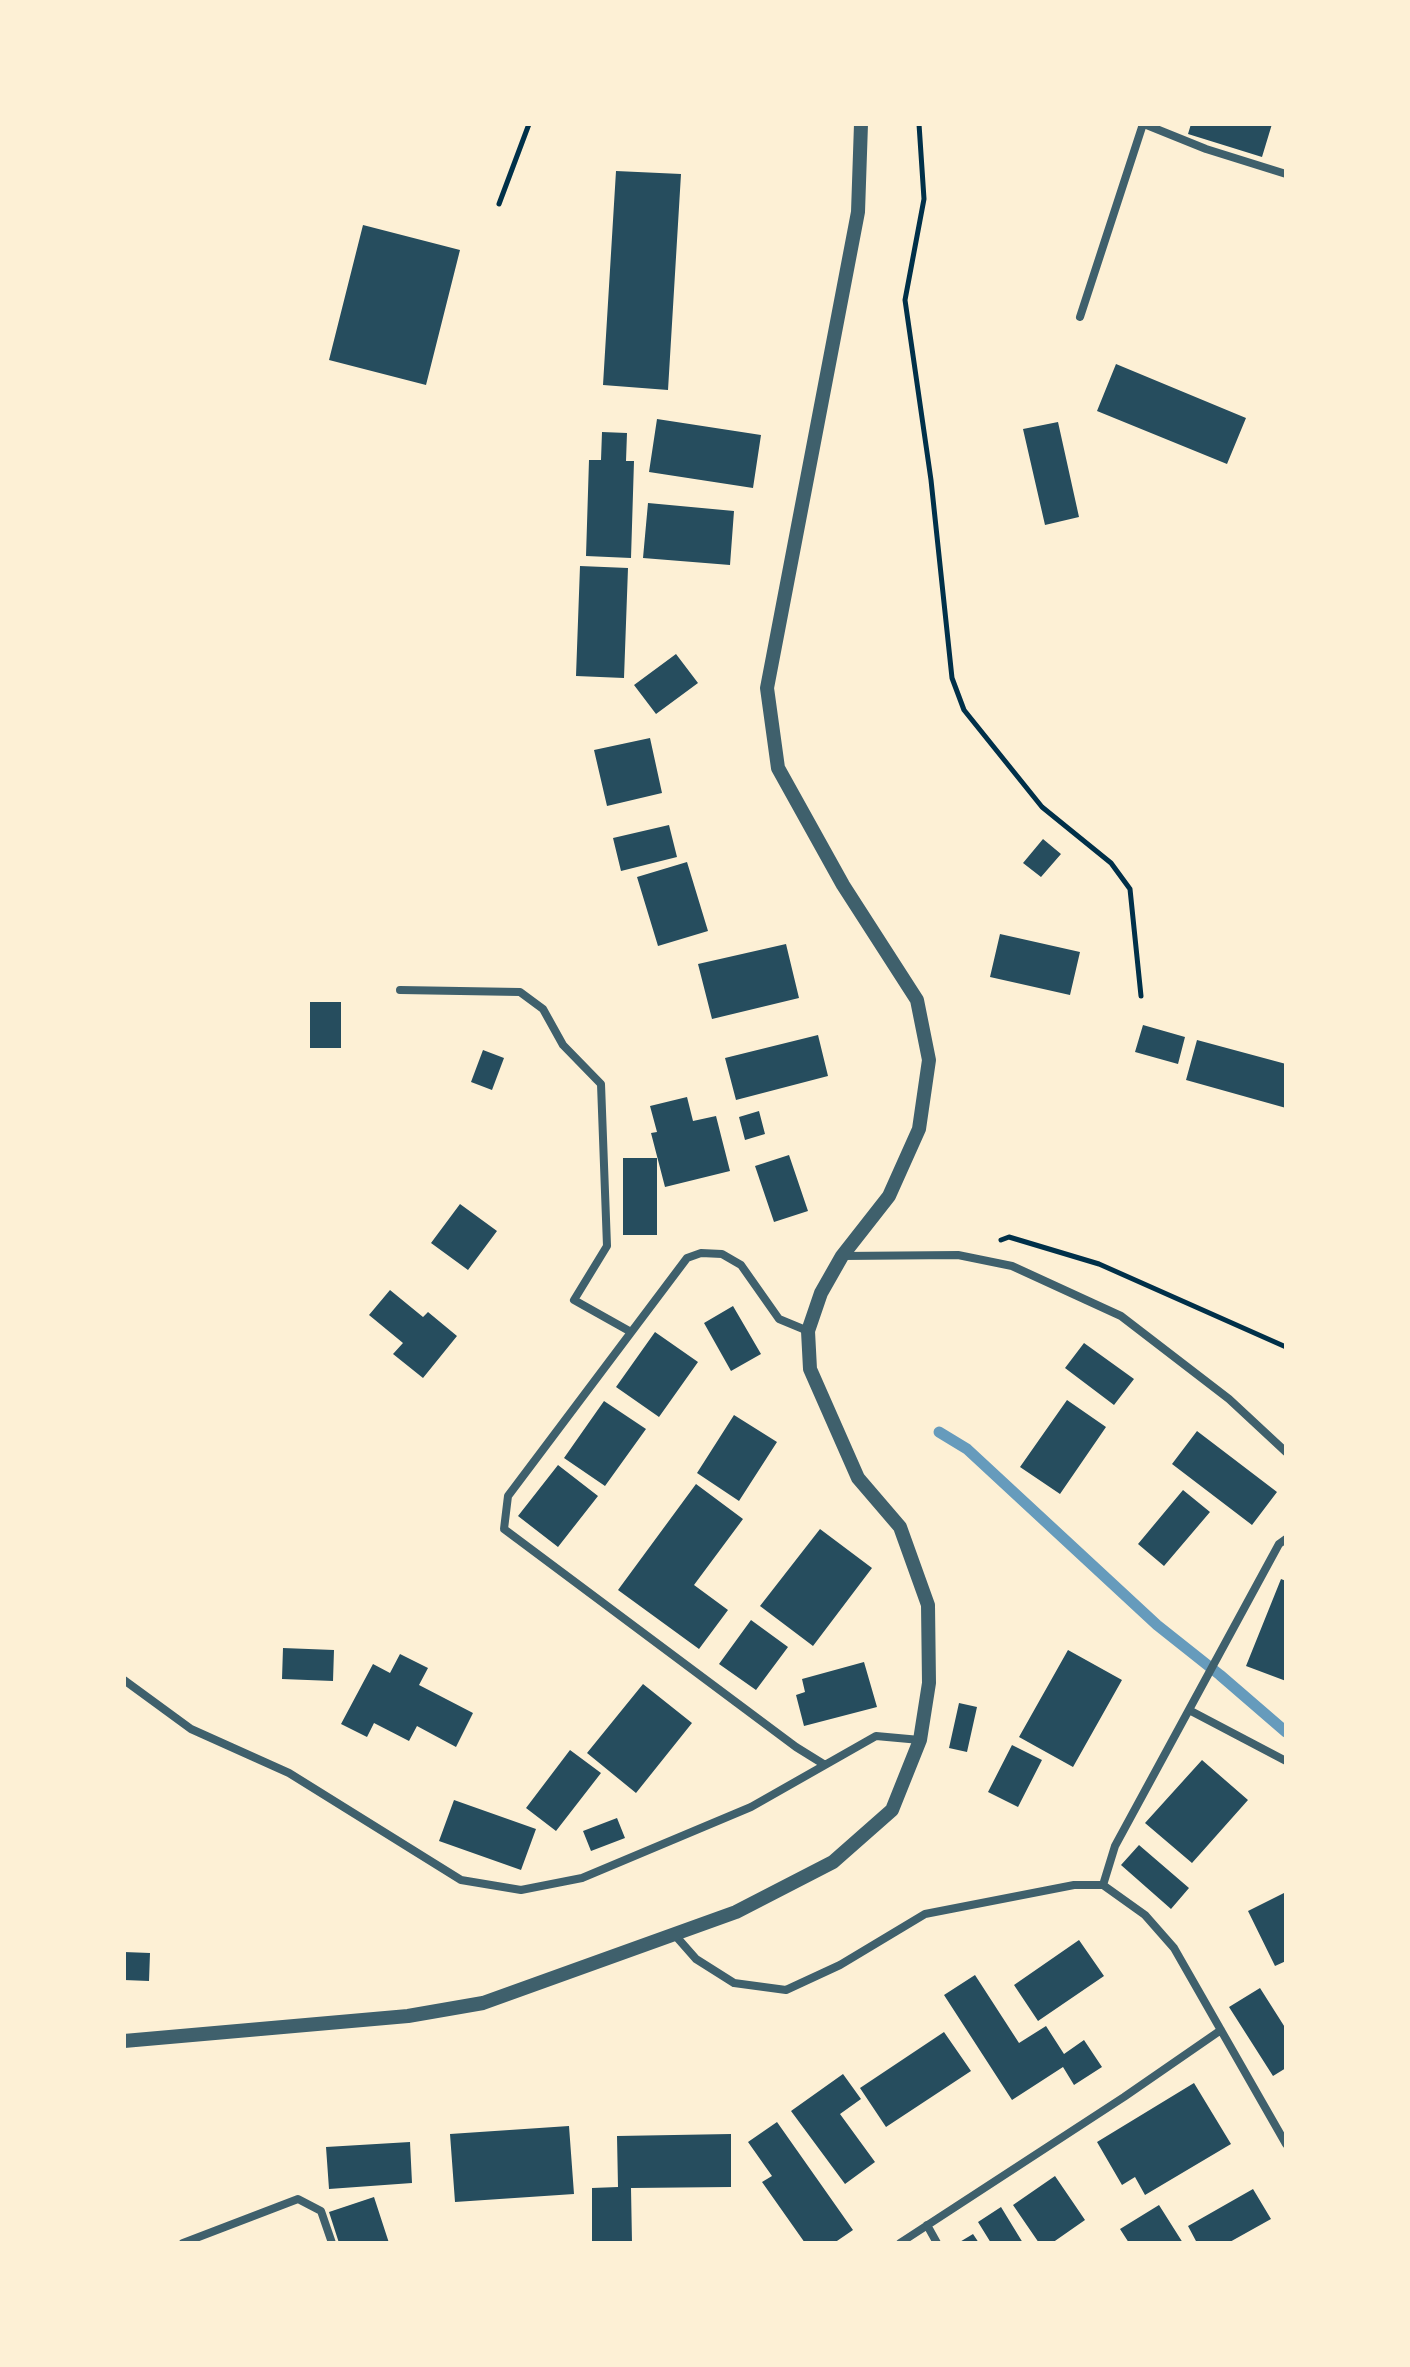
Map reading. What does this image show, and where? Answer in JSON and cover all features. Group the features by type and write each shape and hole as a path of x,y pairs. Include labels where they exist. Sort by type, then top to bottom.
{"street":[{"path":"124,2041 408,2016 483,2003 736,1912 833,1862 892,1810 920,1740 929,1683 928,1605 900,1527 858,1478 822,1397 810,1369 808,1331 821,1293 842,1256 889,1196 919,1129 929,1060 917,1000 843,885 778,768 767,688 858,212 861,124"},
{"path":"1080,317 1144,124 1206,149 1286,174"},
{"path":"400,990 520,992 543,1009 563,1045 601,1084 607,1246 574,1300 631,1332"},
{"path":"808,1331 779,1319 741,1265 722,1254 701,1253 687,1258 508,1496 504,1529 796,1747 825,1765"},
{"path":"842,1256 958,1255 1012,1266 1121,1316 1229,1399 1286,1452"},
{"path":"1103,1885 1115,1846 1279,1544 1286,1539"},
{"path":"124,1680 191,1729 289,1773 461,1880 521,1890 582,1878 751,1807 876,1736 920,1740"},
{"path":"1189,1710 1286,1761"},
{"path":"673,1933 696,1959 734,1983 786,1990 840,1965 925,1914 1074,1885 1103,1885 1145,1915 1174,1948 1286,2144"},
{"path":"900,2243 1221,2030"},
{"path":"183,2243 298,2199 321,2211 332,2243"},
{"path":"927,2225 937,2243"}],"path":[{"path":"499,204 529,124"},
{"path":"919,124 924,199 905,300 931,480 952,678 964,710 1042,807 1111,863 1130,889 1141,996"},
{"path":"958,1255 1009,1237 1099,1264 1286,1347"}],"building":[{"path":"1191,124 1272,124 1262,157 1188,134"},
{"path":"616,171 681,174 668,390 603,385"},
{"path":"363,225 460,250 426,385 329,360"},
{"path":"1116,364 1246,418 1227,464 1097,411"},
{"path":"657,419 761,435 753,488 649,472"},
{"path":"1058,422 1079,517 1045,525 1023,429"},
{"path":"602,432 627,433 626,461 634,461 631,558 586,556 589,460 601,460"},
{"path":"648,503 734,511 730,565 643,558"},
{"path":"580,566 628,568 624,678 576,676"},
{"path":"676,654 698,683 656,714 634,685"},
{"path":"650,738 662,793 607,806 594,750"},
{"path":"669,825 677,857 621,871 613,838"},
{"path":"1043,839 1061,854 1041,877 1023,863"},
{"path":"687,862 708,931 658,946 637,877"},
{"path":"1000,934 1080,952 1070,995 990,977"},
{"path":"786,944 799,998 712,1019 698,964"},
{"path":"310,1002 341,1002 341,1048 310,1048"},
{"path":"1143,1025 1185,1037 1178,1064 1135,1052"},
{"path":"818,1035 828,1076 736,1100 725,1058"},
{"path":"1197,1040 1286,1064 1286,1108 1186,1080"},
{"path":"483,1050 504,1058 492,1090 471,1082"},
{"path":"687,1097 693,1121 716,1116 730,1171 665,1187 651,1133 657,1132 650,1106"},
{"path":"759,1111 765,1134 745,1140 739,1117"},
{"path":"789,1155 808,1211 774,1222 755,1166"},
{"path":"623,1158 657,1158 657,1235 623,1235"},
{"path":"460,1204 497,1231 468,1270 431,1243"},
{"path":"390,1290 423,1317 428,1312 457,1336 423,1378 393,1354 403,1343 369,1315"},
{"path":"733,1306 761,1354 731,1371 704,1323"},
{"path":"655,1332 698,1362 659,1417 616,1387"},
{"path":"1084,1343 1134,1379 1114,1405 1065,1368"},
{"path":"1067,1400 1106,1427 1060,1494 1020,1467"},
{"path":"604,1401 646,1429 605,1486 564,1458"},
{"path":"734,1415 777,1442 739,1501 697,1473"},
{"path":"1197,1431 1277,1492 1252,1525 1172,1464"},
{"path":"558,1465 598,1496 558,1547 518,1516"},
{"path":"696,1484 743,1519 694,1585 728,1610 699,1649 618,1590"},
{"path":"1183,1490 1210,1512 1164,1566 1138,1544"},
{"path":"820,1529 872,1568 813,1646 760,1606"},
{"path":"1281,1579 1286,1581 1286,1681 1246,1666"},
{"path":"751,1620 788,1647 756,1690 719,1664"},
{"path":"283,1648 334,1650 333,1681 282,1679"},
{"path":"1068,1650 1122,1680 1073,1767 1019,1737"},
{"path":"400,1654 428,1668 419,1685 473,1713 456,1747 417,1726 409,1741 374,1723 367,1737 341,1724 373,1664 390,1673"},
{"path":"864,1662 877,1707 804,1726 796,1695 805,1692 802,1679"},
{"path":"643,1684 692,1723 636,1793 587,1753"},
{"path":"959,1703 977,1707 967,1752 949,1748"},
{"path":"1012,1745 1042,1760 1018,1807 988,1792"},
{"path":"570,1750 601,1773 556,1831 526,1808"},
{"path":"1202,1760 1248,1800 1192,1863 1145,1823"},
{"path":"454,1800 536,1829 521,1870 439,1841"},
{"path":"617,1818 625,1838 591,1851 583,1831"},
{"path":"1139,1845 1189,1888 1171,1909 1121,1865"},
{"path":"1286,1892 1286,1961 1275,1966 1248,1911"},
{"path":"1079,1940 1104,1976 1038,2021 1014,1985"},
{"path":"124,1952 150,1953 149,1981 124,1980"},
{"path":"975,1975 1019,2043 1046,2026 1064,2054 1084,2040 1102,2067 1074,2085 1063,2067 1012,2100 944,1995"},
{"path":"1260,1988 1286,2029 1286,2068 1273,2076 1229,2007"},
{"path":"944,2032 971,2071 886,2127 860,2088"},
{"path":"843,2074 861,2099 840,2114 875,2162 845,2184 791,2111"},
{"path":"1194,2083 1231,2144 1145,2195 1135,2177 1122,2185 1097,2142"},
{"path":"777,2122 853,2230 834,2243 805,2243 762,2182 772,2176 748,2142"},
{"path":"569,2126 574,2194 455,2202 450,2134"},
{"path":"731,2134 731,2187 631,2188 632,2243 592,2243 592,2188 618,2187 617,2136"},
{"path":"410,2142 412,2183 329,2189 326,2147"},
{"path":"1055,2176 1085,2220 1052,2243 1039,2243 1013,2205"},
{"path":"1253,2189 1271,2219 1228,2243 1197,2243 1188,2226"},
{"path":"374,2197 389,2243 339,2243 329,2212"},
{"path":"1159,2205 1183,2243 1129,2243 1120,2229"},
{"path":"1001,2207 1023,2243 991,2243 978,2222"},
{"path":"973,2234 979,2243 958,2243"}],"waterway":[{"path":"939,1432 967,1449 1157,1625 1286,1732"}]}
